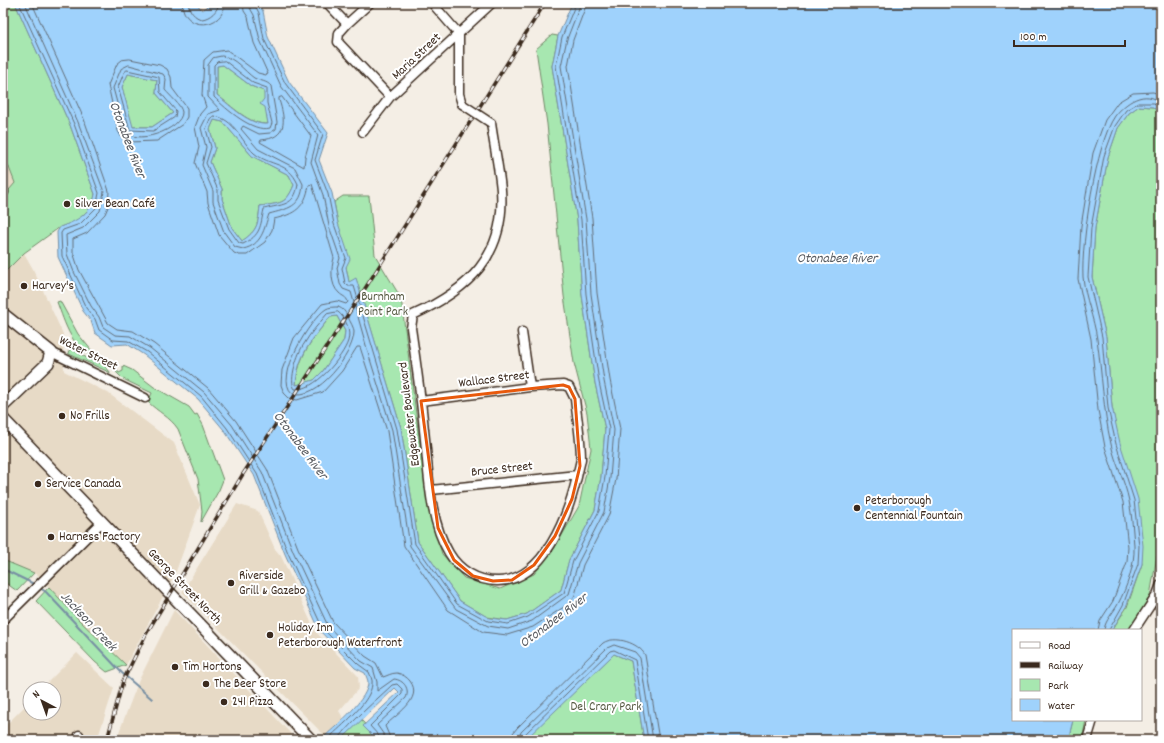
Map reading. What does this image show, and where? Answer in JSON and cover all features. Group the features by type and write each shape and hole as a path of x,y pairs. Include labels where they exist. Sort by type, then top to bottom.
{"main road":[{"name":"Water Street","path":"3,314 51,352"},
{"path":"15,430 6,412 6,403 48,363 51,352"},
{"name":"George Street North","path":"3,419 311,740"}],"street":[{"path":"327,3 347,24"},
{"path":"370,3 339,33 338,42 390,97"},
{"path":"432,3 459,34"},
{"name":"Maria Street","path":"362,132 390,97 492,3"},
{"name":"Edgewater Boulevard","path":"459,34 459,94 462,104 491,123 501,191 499,227 486,260 476,274 464,286 413,315 411,328 431,490 438,528 454,560 465,572 485,580 502,582 512,580 528,571 545,554 572,499 581,458 575,399 569,387"},
{"path":"522,332 530,387"},
{"name":"Water Street","path":"51,352 145,398"},
{"name":"Wallace Street","path":"421,401 530,387 563,385 569,387"},
{"name":"Bruce Street","path":"431,490 577,475"},
{"path":"3,620 102,522"},
{"path":"1135,629 1157,595 1161,584"},
{"path":"1087,740 1093,721"}],"highlighted area":[{"path":"563,385 569,387 575,399 580,466 572,499 555,536 534,565 512,580 493,581 473,576 454,560 438,528 421,401"}],"shaded area":[{"path":"3,152 15,183 3,197"},
{"path":"24,253 63,334 64,371 108,393 174,443 200,505 175,574 126,665 80,621 38,575 3,560 3,274"},
{"path":"237,504 258,511 275,549 281,556 315,631 358,676 359,688 339,711 344,719 325,736 182,592"},
{"path":"174,610 290,733 292,740 116,740 139,680"},
{"path":"77,653 114,688 97,740 3,740 3,728 22,709 22,721 62,721 62,681 49,681"}],"green space":[{"path":"3,3 15,3 70,125 95,194 93,205 77,221 60,227 24,253 3,274 3,197 15,183 3,152"},
{"name":"Burnham Point Park","path":"552,35 558,36 552,66 577,220 582,295 595,383 605,429 601,477 595,510 569,560 561,590 527,614 507,620 487,617 460,601 418,542 401,428 356,279 349,283 334,202 343,196 369,196 375,255 401,298 426,491 433,524 442,554 464,578 500,589 534,574 554,549 579,506 591,449 587,413 574,363 564,296 547,124 536,49"},
{"path":"223,65 251,86 264,91 268,124 247,118 217,95 217,66"},
{"path":"128,74 157,80 156,93 173,113 152,127 132,127 122,87"},
{"path":"1139,106 1153,107 1161,115 1161,558 1157,556 1150,596 1130,629 1113,629 1127,607 1142,564 1112,407 1106,337 1092,277 1095,228 1108,157 1118,128 1129,113"},
{"path":"214,120 223,122 252,156 289,175 294,185 291,192 282,202 260,206 259,218 254,230 242,241 232,228 222,199 222,189 210,162 215,148 210,129"},
{"path":"60,301 78,334 97,357 88,354 75,342 63,319 57,302"},
{"path":"337,316 345,331 344,340 323,371 314,380 296,386 297,375 307,348 330,317"},
{"path":"71,348 90,360 103,364 111,373 69,354 68,352"},
{"path":"107,363 117,364 114,367 119,373 123,371 123,366 132,370 154,387 189,407 195,415 197,414 203,425 223,480 201,522 202,511 198,479 178,429 171,421 148,402 152,393 123,379"},
{"path":"3,560 34,573 17,591 3,581"},
{"path":"49,587 80,621 126,665 107,672 95,662 36,601"},
{"name":"Del Crary Park","path":"614,654 631,661 644,740 524,740"},
{"path":"361,720 380,740 341,740"},
{"path":"1073,721 1086,721 1082,740 1068,740"}],"water":[{"name":"Otonabee River","path":"15,3 196,3 202,10 211,3 257,3 263,11 268,37 289,82 328,133 319,160 332,193 338,223 350,259 346,267 349,282 356,278 401,428 418,542 460,601 489,618 507,620 527,614 561,590 569,560 595,510 601,477 605,429 595,383 582,295 577,220 552,66 558,36 572,3 1161,3 1161,115 1153,107 1139,106 1129,113 1118,128 1108,157 1095,228 1092,277 1106,337 1112,407 1120,443 1138,499 1143,546 1142,564 1126,607 1113,629 1012,629 1012,721 1073,721 1068,740 644,740 631,661 614,654 525,740 377,740 363,726 399,692 395,688 341,740 330,740 325,736 358,703 367,688 368,680 365,673 355,668 320,631 285,554 254,475 224,430 198,399 144,355 127,344 112,345 95,333 91,321 83,311 58,257 57,232 60,227 78,219 87,211 91,206 95,194 70,125","holes":["223,65 251,86 264,91 264,99 260,104 265,107 268,124 261,124 248,119 217,95 217,66","128,74 157,80 156,93 173,113 152,127 133,127 122,87","214,120 223,122 252,156 289,175 294,185 291,192 282,202 260,206 259,218 254,230 242,241 232,228 222,199 222,189 210,162 215,148 210,129","337,316 345,331 344,340 323,371 314,380 296,385 299,365 307,348 330,317"]}],"waterway":[{"name":"Jackson Creek","path":"3,569 36,585"},
{"name":"Jackson Creek","path":"40,588 46,592 122,673 152,699"}],"railway":[{"path":"107,740 123,681 146,634 243,474 366,287 545,3"}],"place":[{"name":"Silver Bean Café","path":"67,204"},
{"name":"Harvey's","path":"24,286"},
{"name":"No Frills","path":"62,416"},
{"name":"Service Canada","path":"38,484"},
{"name":"Peterborough Centennial Fountain","path":"857,508"},
{"name":"Harness Factory","path":"51,537"},
{"name":"Riverside Grill & Gazebo","path":"231,583"},
{"name":"Holiday Inn Peterborough Waterfront","path":"270,635"},
{"name":"Tim Hortons","path":"175,667"},
{"name":"The Beer Store","path":"206,684"},
{"name":"241 Pizza","path":"224,702"}]}
